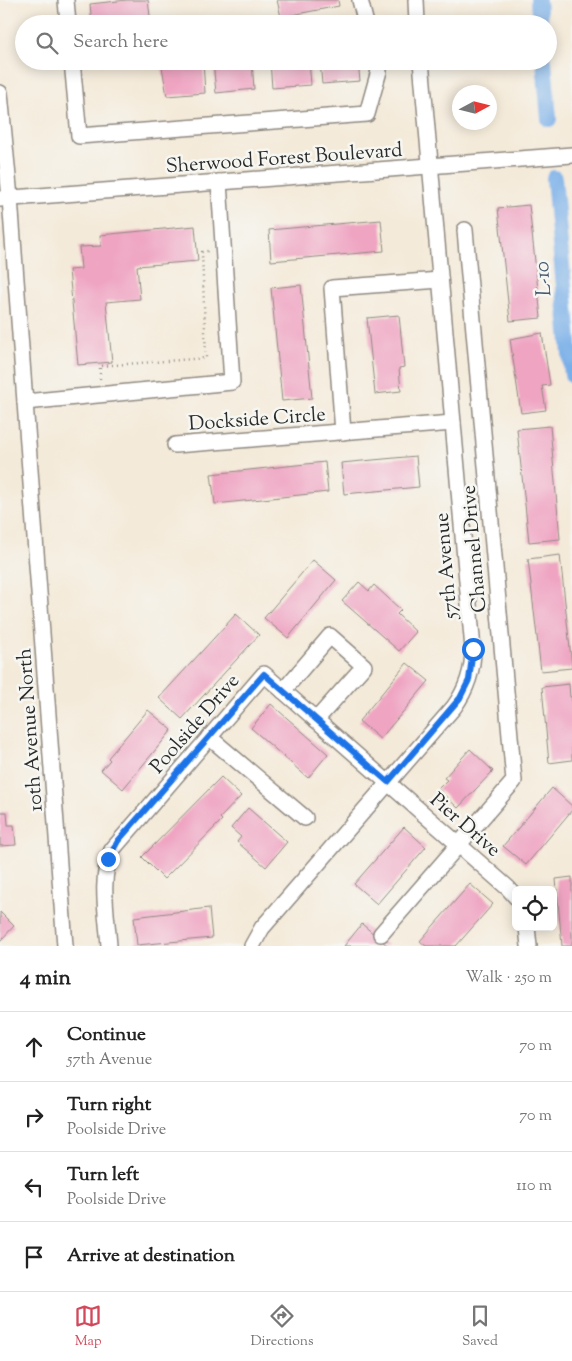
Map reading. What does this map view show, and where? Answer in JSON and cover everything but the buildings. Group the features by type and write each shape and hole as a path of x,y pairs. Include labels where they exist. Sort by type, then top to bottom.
{"street":[{"path":"66,0 67,15"},
{"path":"360,0 364,15"},
{"path":"416,0 417,15"},
{"path":"73,70 79,136 366,114 379,70"},
{"name":"57th Avenue","path":"252,946 262,928 460,698 472,670 473,649 422,70"},
{"name":"10th Avenue North","path":"0,93 5,198 25,402 64,946"},
{"name":"Sherwood Forest Boulevard","path":"5,198 572,155"},
{"path":"25,402 232,382 219,182"},
{"name":"Channel Drive","path":"381,934 514,781 465,230"},
{"name":"Dockside Circle","path":"343,432 332,288 440,280"},
{"name":"Dockside Circle","path":"175,445 453,424"},
{"path":"283,691 330,636 364,666 316,720"},
{"name":"Poolside Drive","path":"109,946 105,880 108,859 112,850 264,674 388,782"},
{"path":"209,737 305,818"},
{"name":"Pier Drive","path":"388,782 512,893"},
{"path":"527,931 529,946"}],"path":[{"path":"91,380 100,379 100,366 206,358 202,252 213,251"}],"waterway":[{"name":"L-10","path":"538,0 539,15"},
{"name":"L-10","path":"545,70 549,119"},
{"name":"L-10","path":"554,178 572,375"}],"route":[{"path":"108,859 118,841 264,674 388,782 460,698 472,670 473,649"}]}
